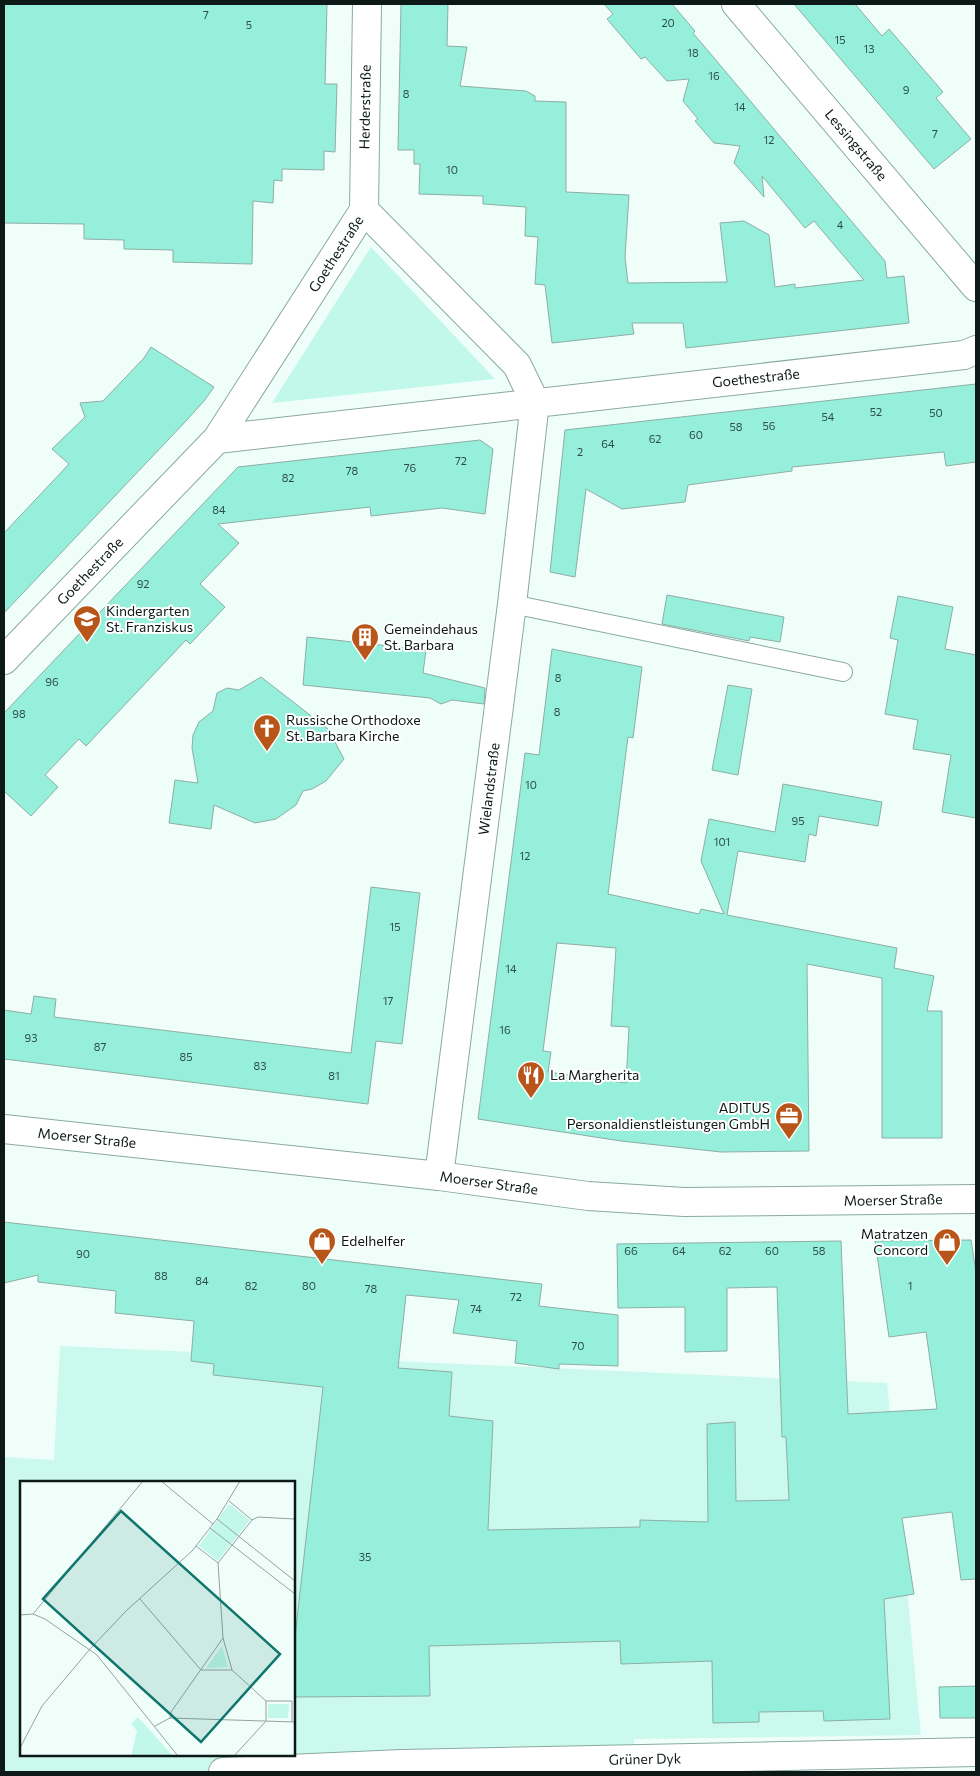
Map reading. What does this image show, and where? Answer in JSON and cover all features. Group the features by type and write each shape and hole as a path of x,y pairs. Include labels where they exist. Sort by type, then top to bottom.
{"street":[{"name":"Herderstraße","path":"364,210 367,4"},
{"name":"Lessingstraße","path":"736,4 976,286"},
{"name":"Goethestraße","path":"4,660 217,439 364,210 517,365 535,402"},
{"name":"Goethestraße","path":"217,439 535,402 964,356 976,350"},
{"name":"Wielandstraße","path":"438,1176 512,604 535,402"},
{"name":"Moerser Straße","path":"4,1129 438,1176 588,1196 684,1202 976,1199"},
{"name":"Grüner Dyk","path":"231,1772 402,1764 976,1752"}],"lane":[{"path":"512,604 843,672"}],"shaded area":[{"path":"371,247 495,379 272,403"},
{"path":"60,1346 887,1383 921,1735 634,1739 633,1772 4,1772 4,1457 54,1460"}],"building":[{"path":"4,4 327,4 325,84 337,84 335,152 324,151 324,170 282,169 282,181 274,180 273,203 253,201 252,264 173,262 173,250 124,249 124,240 84,239 84,224 4,223"},
{"path":"401,4 448,4 447,46 467,47 460,86 526,91 535,96 535,101 566,102 566,192 629,195 625,257 628,283 727,282 720,223 744,221 769,235 775,287 795,284 795,288 864,280 814,221 805,228 762,176 764,197 734,163 740,146 714,143 695,121 698,119 683,101 689,79 667,81 645,57 641,59 607,19 613,14 604,4 672,4 695,31 693,33 885,261 887,278 904,276 909,323 686,348 683,323 632,323 634,334 552,343 545,285 535,284 538,237 525,236 526,207 483,204 483,196 419,194 420,164 414,164 414,150 398,150"},
{"path":"794,4 855,4 882,36 889,29 943,92 936,98 971,139 934,169"},
{"path":"151,347 214,387 186,421 4,613 4,533 69,464 52,449 85,417 80,403 103,401 144,358"},
{"path":"976,384 976,462 946,466 944,452 792,467 792,471 688,485 685,502 622,509 586,489 575,577 550,572 565,430"},
{"path":"480,440 493,449 485,514 442,508 371,516 370,507 218,524 239,543 200,584 225,607 190,644 186,640 86,746 79,739 45,775 58,787 31,816 4,791 4,713 238,467"},
{"path":"667,595 784,617 780,642 750,637 749,641 662,624"},
{"path":"898,596 953,607 945,649 976,655 976,818 942,812 951,755 913,749 918,720 885,714 898,640 890,638"},
{"name":"Gemeindehaus St. Barbara","path":"307,637 426,650 423,673 485,688 484,704 452,700 441,704 430,698 303,685"},
{"path":"552,649 642,667 633,738 628,737 608,894 699,914 701,909 724,914 701,861 709,819 775,832 783,784 882,802 878,826 819,816 816,836 809,834 805,862 738,851 727,915 897,948 894,968 934,976 927,1011 942,1011 942,1138 882,1138 882,978 807,964 809,1151 721,1152 621,1141 478,1119 525,753 539,755","holes":["557,943 616,948 611,1026 629,1027 626,1083 548,1072 551,1052 543,1051"]},
{"name":"Russische Orthodoxe St. Barbara Kirche","path":"261,677 328,729 344,759 326,781 312,789 303,791 296,805 276,819 255,823 214,805 211,829 169,823 175,780 198,783 192,748 193,735 199,722 213,711 217,693 227,688 239,690"},
{"path":"728,685 752,689 738,775 712,770"},
{"path":"371,887 420,893 402,1044 376,1041 368,1104 4,1059 4,1010 31,1014 34,996 56,999 54,1017 351,1053"},
{"path":"4,1222 542,1284 539,1306 618,1315 618,1366 559,1364 559,1369 515,1363 517,1341 453,1333 459,1300 406,1295 398,1368 452,1372 449,1416 493,1421 488,1530 640,1527 640,1520 708,1522 707,1424 735,1422 736,1501 789,1500 786,1437 782,1437 777,1287 727,1288 727,1351 685,1352 685,1307 618,1308 617,1244 841,1241 848,1414 937,1409 926,1332 889,1337 875,1241 971,1240 976,1272 976,1579 961,1580 952,1512 902,1518 914,1594 884,1599 890,1719 824,1721 823,1711 759,1712 759,1722 713,1723 712,1661 621,1664 620,1641 429,1646 430,1696 295,1697 295,1637 323,1387 213,1375 214,1364 191,1361 194,1321 115,1313 116,1291 38,1282 38,1275 4,1283"},
{"path":"976,1686 976,1718 940,1718 939,1687"}],"place":[{"name":"Kindergarten St. Franziskus","path":"87,643"},
{"name":"Gemeindehaus St. Barbara","path":"365,661"},
{"name":"Russische Orthodoxe St. Barbara Kirche","path":"267,752"},
{"name":"La Margherita","path":"531,1099"},
{"name":"ADITUS Personaldienstleistungen GmbH","path":"789,1140"},
{"name":"Edelhelfer","path":"322,1265"},
{"name":"Matratzen Concord","path":"947,1266"}]}
